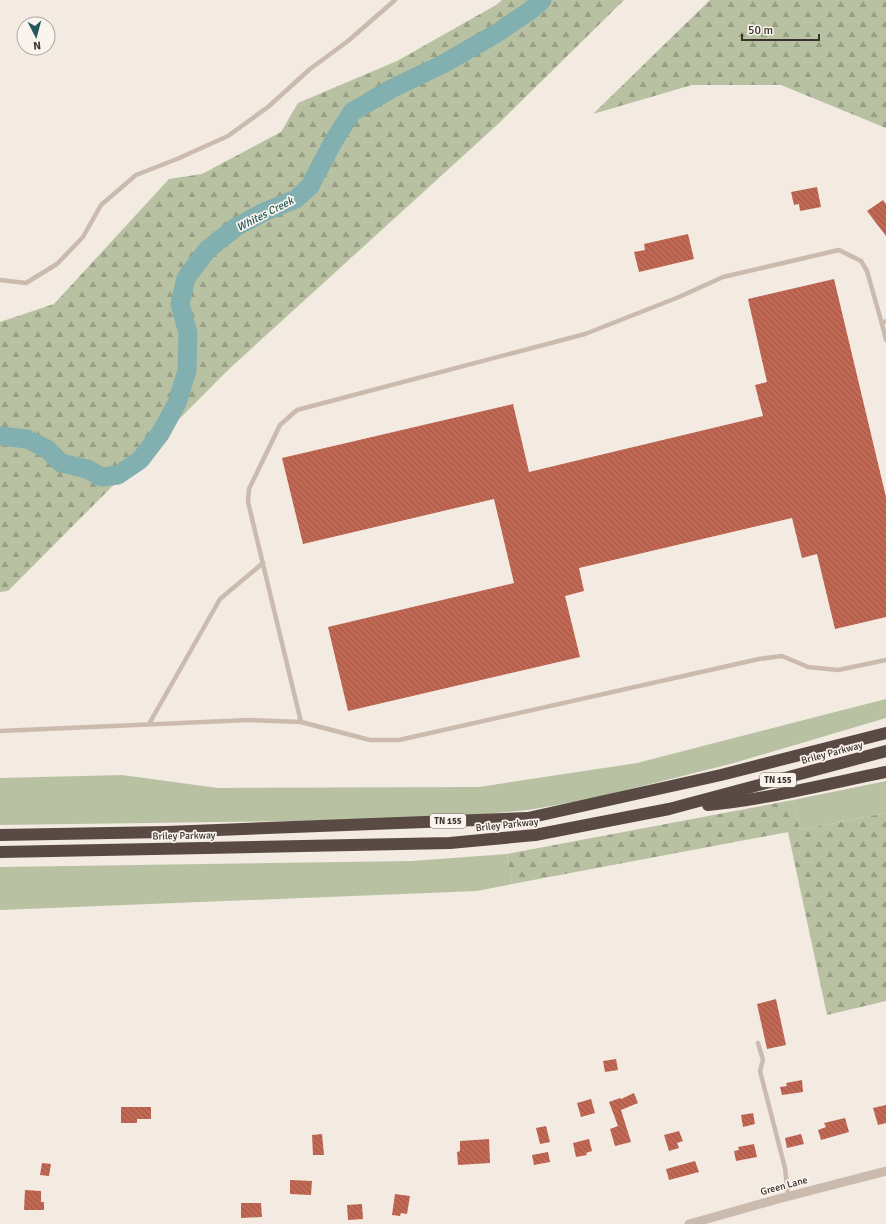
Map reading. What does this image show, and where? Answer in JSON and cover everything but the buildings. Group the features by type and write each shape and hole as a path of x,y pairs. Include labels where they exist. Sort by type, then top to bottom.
{"highway":[{"name":"Briley Parkway","path":"0,835 166,832 528,818 721,775 886,733"},
{"name":"Briley Parkway","path":"0,852 450,843 535,835 669,809 886,752"},
{"path":"669,809 730,803 886,772"}],"street":[{"name":"Green Lane","path":"689,1224 788,1196 886,1171"}],"lane":[{"path":"0,280 26,283 57,264 83,237 102,205 136,175 228,136 268,107 310,69 348,41 395,0"},
{"path":"301,722 248,502 249,489 280,425 297,410 584,334 679,297 723,277 839,250 861,261 867,271 884,323 886,340"},
{"path":"149,724 220,599 263,563"},
{"path":"0,731 249,720 301,722 370,740 399,740 758,659 782,656 808,667 838,670 886,660"},
{"path":"758,1043 763,1060 760,1071 785,1168 788,1196"}],"green space":[{"path":"502,0 624,0 497,125 228,370 8,591 0,592 0,322 54,304 169,179 202,174 281,132 298,103 397,61 496,5"},
{"path":"710,0 886,0 886,128 781,85 692,85 593,114"},
{"path":"886,699 886,718 734,763 591,799 528,810 429,819 0,825 0,778 122,775 218,788 479,787 637,763"},
{"path":"886,781 886,813 800,830 793,800"},
{"path":"793,800 800,830 886,813 886,1001 827,1015 788,832 512,884 507,854"},
{"path":"507,854 512,884 477,891 0,910 0,867 412,861"}],"waterway":[{"name":"Whites Creek","path":"0,436 27,439 47,449 61,463 87,469 102,477 118,475 140,460 160,434 177,403 187,371 188,333 180,304 186,278 207,250 236,227 264,212 296,199 310,186 333,142 352,112 391,89 443,64 497,33 531,10 542,0"}]}
